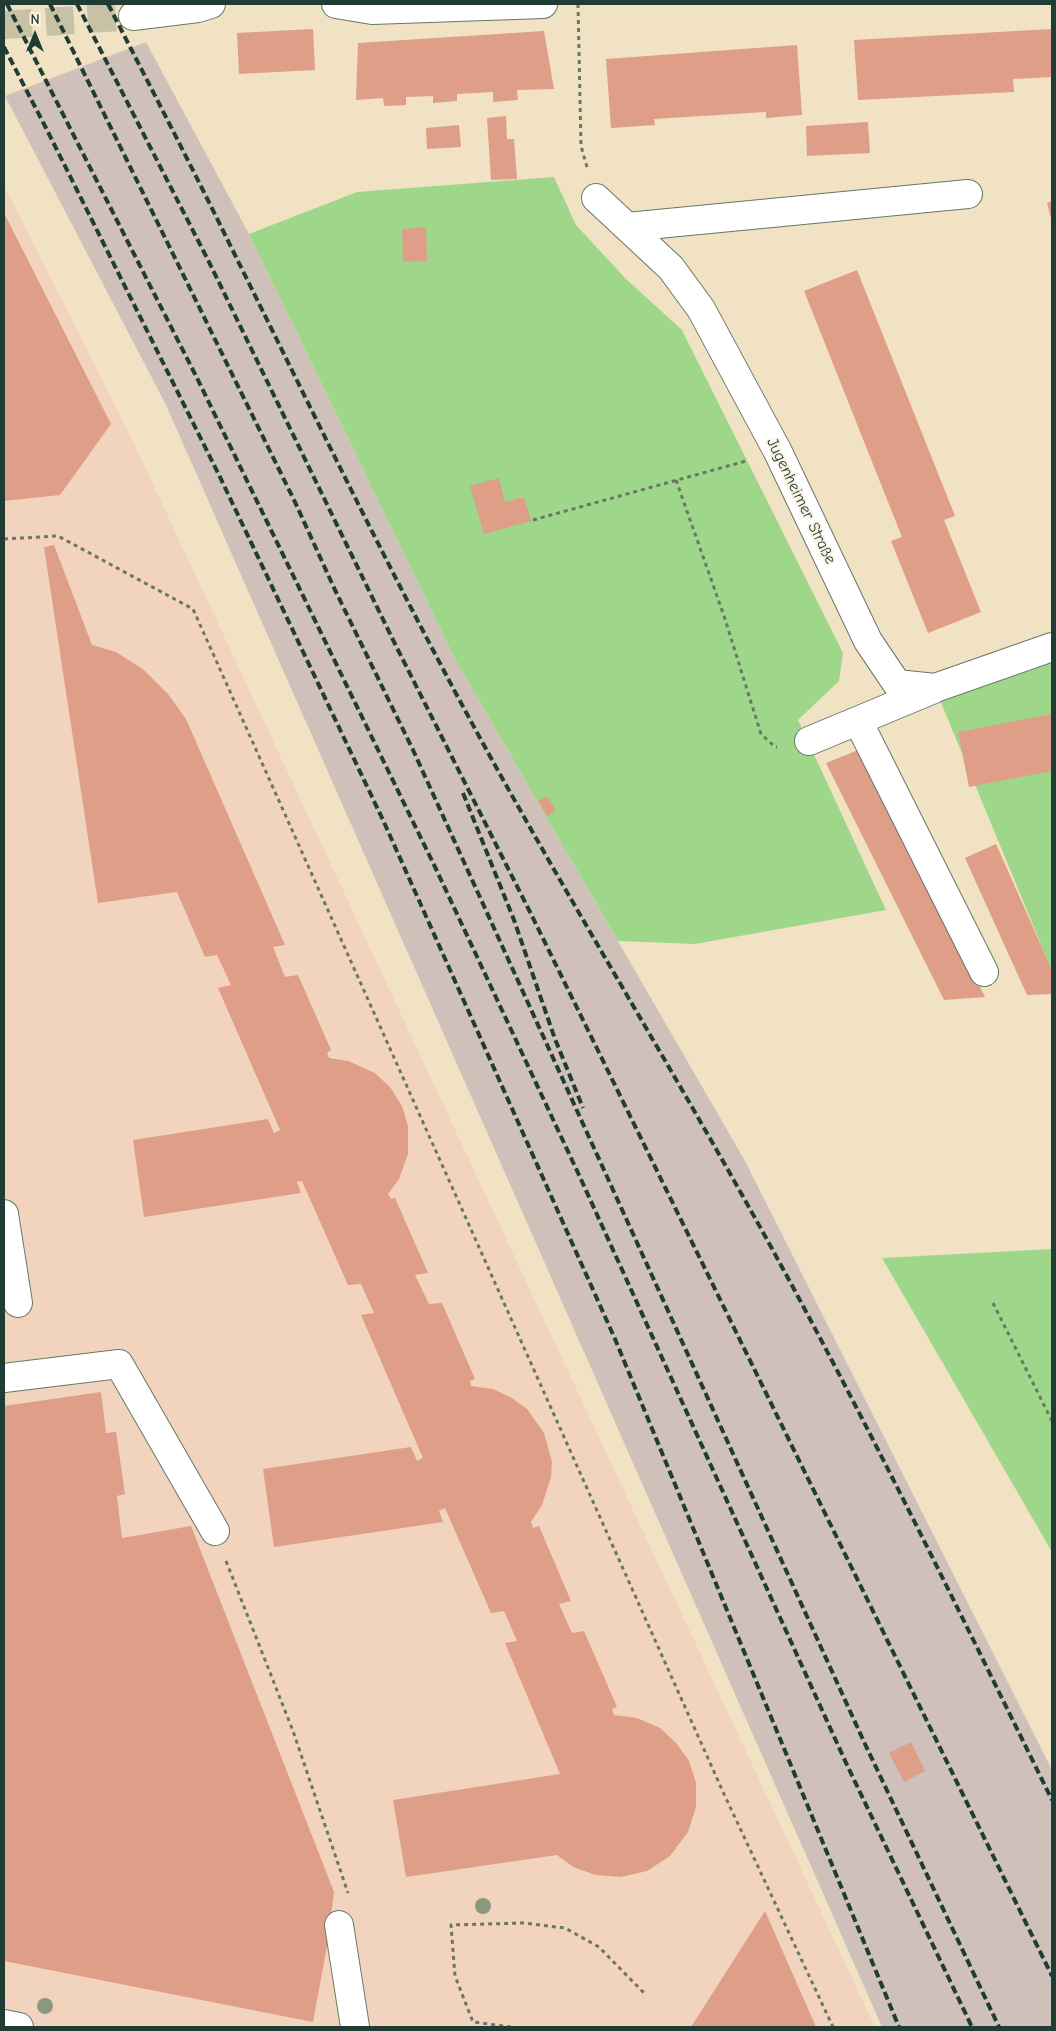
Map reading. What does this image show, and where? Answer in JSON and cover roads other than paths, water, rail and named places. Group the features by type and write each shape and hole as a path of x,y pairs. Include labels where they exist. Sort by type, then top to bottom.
{"street":[{"path":"133,16 198,8 210,4"},
{"path":"336,4 372,10 543,4"},
{"path":"627,228 968,194"},
{"name":"Jugenheimer Straße","path":"596,198 671,268 701,310 778,452 868,641 897,684 935,688 1052,647"},
{"path":"809,742 935,688"},
{"path":"858,721 984,972"},
{"path":"4,1214 8,1261 18,1303"},
{"path":"4,1378 119,1364 215,1531"},
{"path":"339,1924 355,2027"},
{"path":"4,2024 19,2027"}],"tunnel":[{"path":"4,25 133,16"}],"railway":[{"path":"7,4 197,378 436,869 579,1175 847,1765 972,2027"},
{"path":"50,4 295,502 335,590 413,750 865,1744 999,2027"},
{"path":"77,4 209,262 395,644 530,912 1052,1976"},
{"path":"108,4 443,669 521,812 725,1165 803,1306 912,1516 1052,1800"},
{"path":"4,47 219,475 383,820 615,1339 899,2027"},
{"path":"463,793 514,920 555,1039 583,1108"}]}
